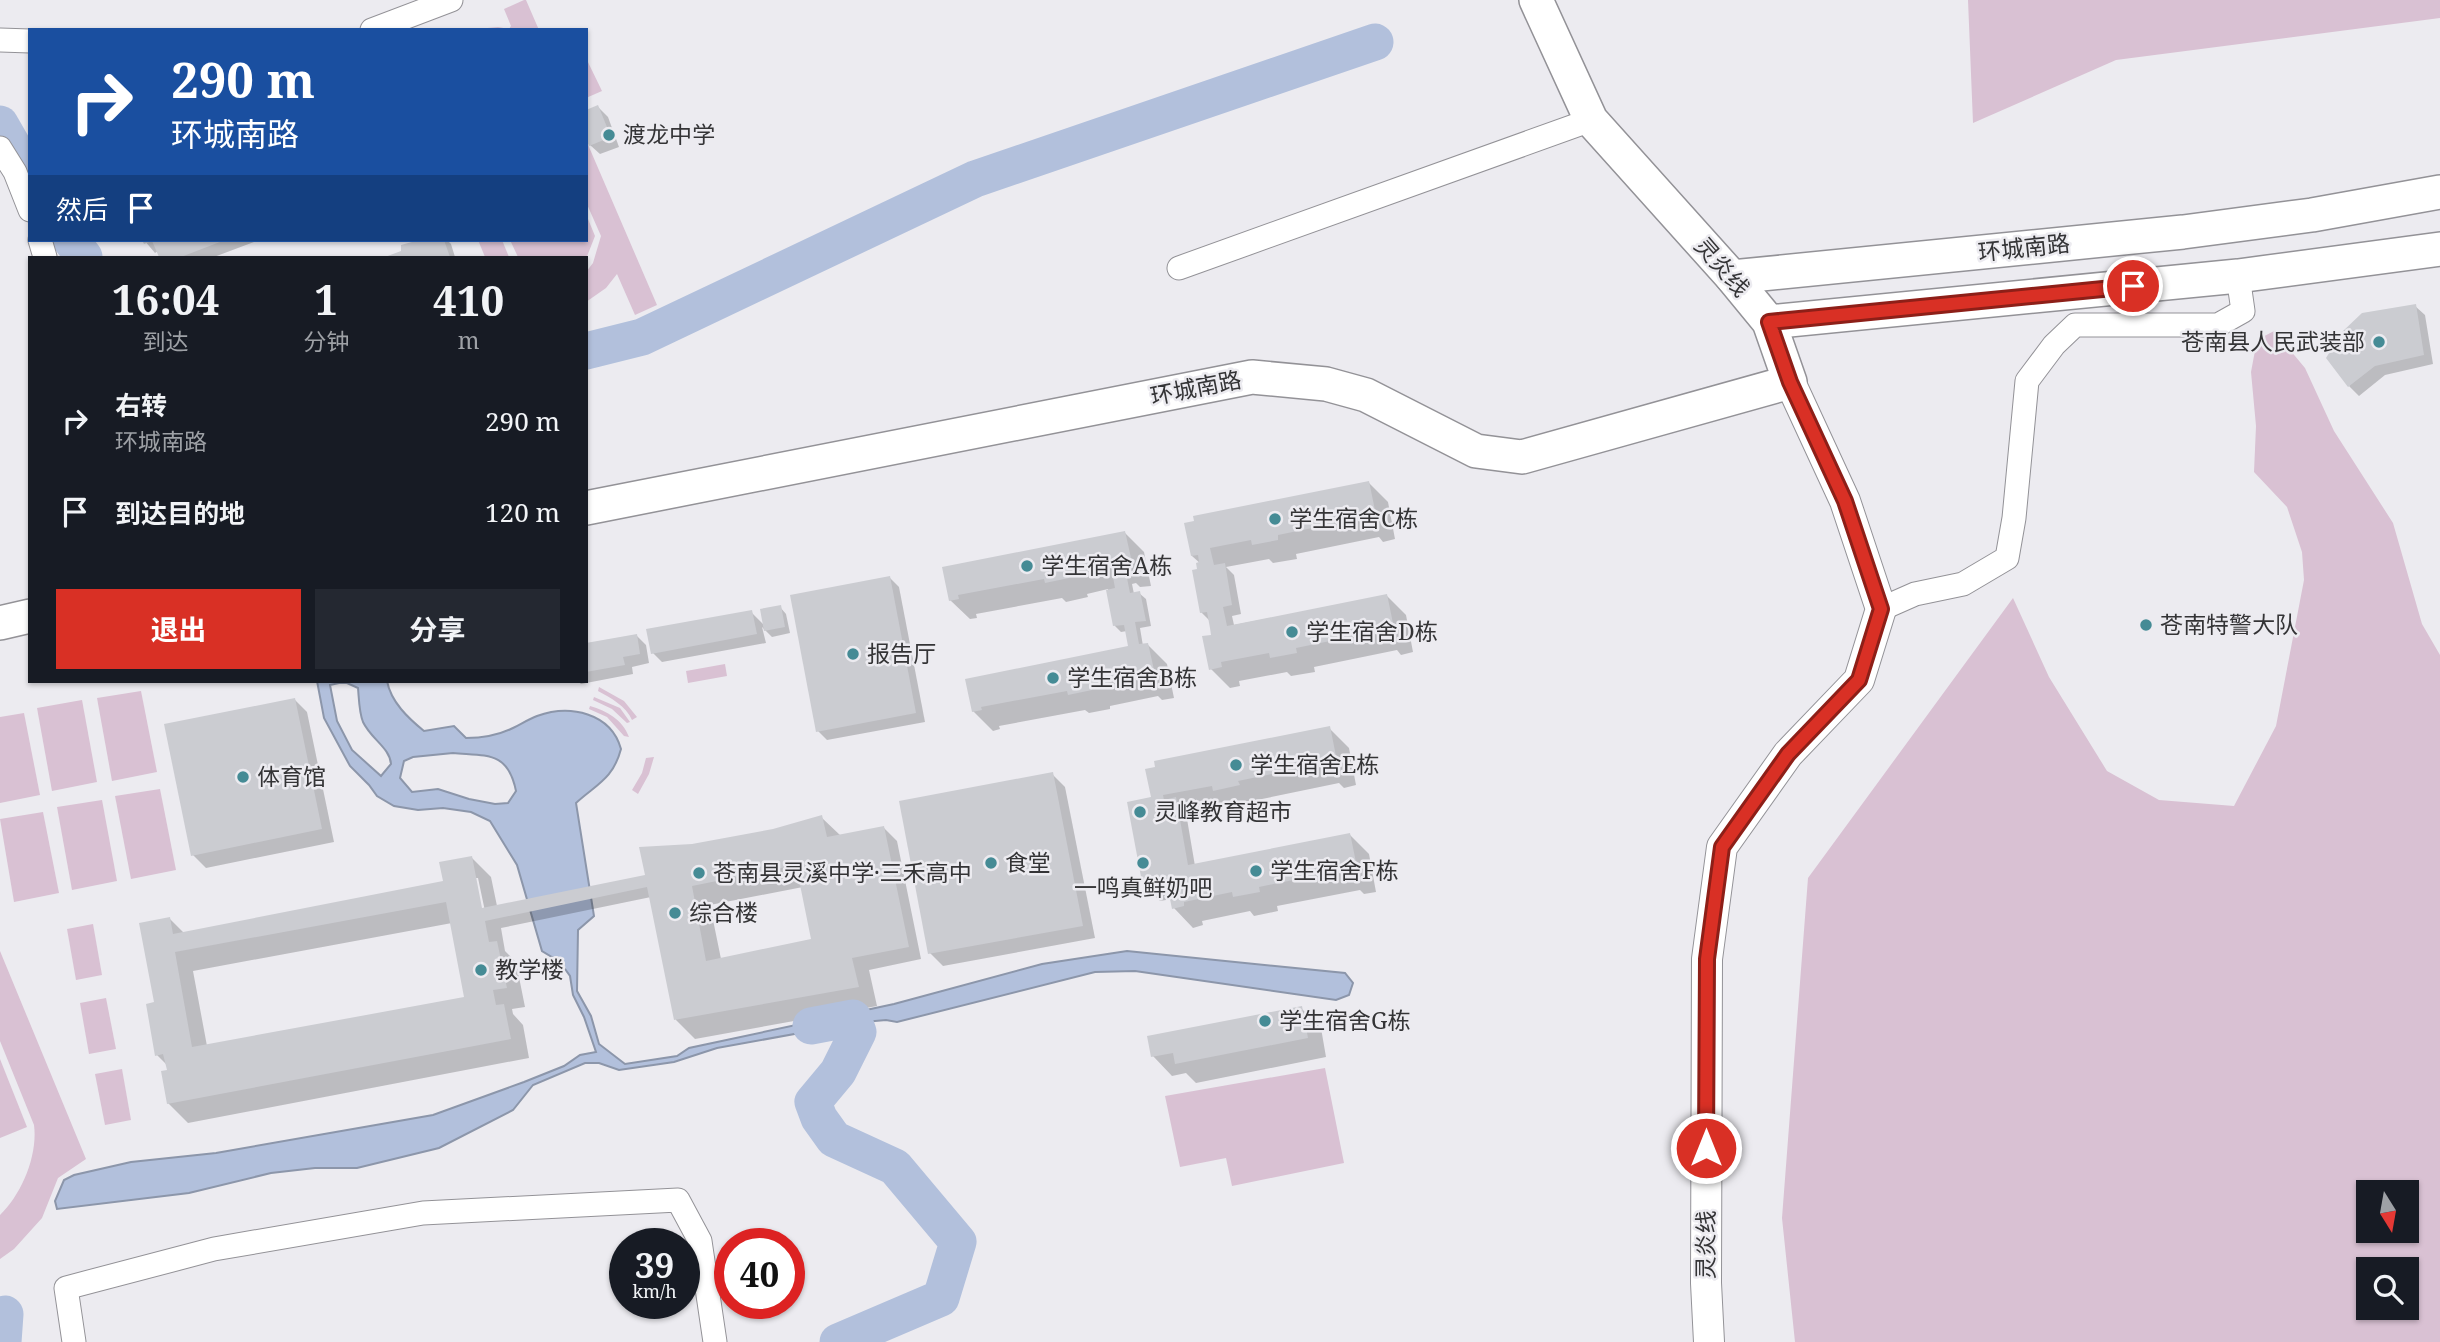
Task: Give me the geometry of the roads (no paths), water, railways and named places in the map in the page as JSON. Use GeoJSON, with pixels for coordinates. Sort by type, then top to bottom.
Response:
{"type":"FeatureCollection","features":[{"type":"Feature","properties":{"kind":"main road","name":"灵炎线"},"geometry":{"type":"LineString","coordinates":[[1536,0],[1591,120],[1769,322],[1790,382]]}},
{"type":"Feature","properties":{"kind":"main road","name":"环城南路"},"geometry":{"type":"LineString","coordinates":[[1732,277],[2183,232],[2312,215],[2440,192]]}},
{"type":"Feature","properties":{"kind":"main road"},"geometry":{"type":"LineString","coordinates":[[1769,322],[2238,276],[2440,249]]}},
{"type":"Feature","properties":{"kind":"main road","name":"环城南路"},"geometry":{"type":"LineString","coordinates":[[588,508],[1252,377],[1326,384],[1366,395],[1476,451],[1522,457],[1790,382]]}},
{"type":"Feature","properties":{"kind":"main road"},"geometry":{"type":"LineString","coordinates":[[0,622],[28,617]]}},
{"type":"Feature","properties":{"kind":"street"},"geometry":{"type":"LineString","coordinates":[[375,28],[409,8],[451,0]]}},
{"type":"Feature","properties":{"kind":"street"},"geometry":{"type":"LineString","coordinates":[[0,40],[28,41]]}},
{"type":"Feature","properties":{"kind":"street"},"geometry":{"type":"LineString","coordinates":[[1179,268],[1591,120]]}},
{"type":"Feature","properties":{"kind":"street"},"geometry":{"type":"LineString","coordinates":[[0,148],[15,172],[28,205]]}},
{"type":"Feature","properties":{"kind":"street"},"geometry":{"type":"LineString","coordinates":[[1881,609],[1915,594],[1963,584],[2007,558],[2014,517],[2027,381],[2054,345],[2075,325],[2218,325],[2243,311],[2238,276]]}},
{"type":"Feature","properties":{"kind":"street","name":"灵炎线"},"geometry":{"type":"LineString","coordinates":[[1709,1342],[1706,1283],[1707,959],[1722,847],[1788,754],[1859,680],[1881,609],[1845,501],[1790,382]]}},
{"type":"Feature","properties":{"kind":"street"},"geometry":{"type":"LineString","coordinates":[[74,1342],[66,1288],[214,1249],[423,1213],[678,1200],[701,1241],[715,1342]]}},
{"type":"Feature","properties":{"kind":"water"},"geometry":{"type":"Polygon","coordinates":[[[317,683],[339,683],[330,685],[337,721],[352,750],[381,776],[391,764],[390,758],[363,722],[358,688],[347,683],[388,683],[396,703],[424,731],[454,726],[466,738],[484,737],[508,730],[537,716],[563,711],[588,714],[608,727],[621,749],[618,759],[609,774],[576,803],[594,916],[578,930],[577,991],[591,1016],[599,1044],[625,1064],[677,1056],[689,1048],[894,1004],[1042,964],[1127,951],[1345,973],[1353,983],[1349,995],[1336,1000],[1135,971],[1095,972],[897,1022],[864,1022],[811,1031],[717,1048],[674,1062],[619,1070],[599,1063],[585,1063],[533,1085],[513,1110],[439,1148],[357,1168],[315,1168],[271,1173],[189,1193],[57,1209],[55,1201],[64,1180],[74,1175],[131,1162],[216,1153],[433,1115],[564,1066],[580,1055],[596,1052],[573,995],[570,976],[560,962],[542,951],[517,865],[490,821],[471,812],[443,808],[418,810],[394,806],[377,796],[350,766],[324,718],[317,683]],[[453,753],[413,757],[404,761],[400,778],[412,792],[438,789],[469,799],[495,804],[508,803],[516,791],[508,769],[502,762],[486,756],[453,753]]]}},
{"type":"Feature","properties":{"kind":"waterway"},"geometry":{"type":"LineString","coordinates":[[588,350],[642,337],[975,179],[1375,42]]}},
{"type":"Feature","properties":{"kind":"waterway"},"geometry":{"type":"LineString","coordinates":[[0,124],[28,173]]}},
{"type":"Feature","properties":{"kind":"waterway"},"geometry":{"type":"LineString","coordinates":[[73,242],[83,256]]}},
{"type":"Feature","properties":{"kind":"waterway"},"geometry":{"type":"LineString","coordinates":[[811,1026],[853,1018],[858,1032],[838,1072],[813,1102],[819,1118],[834,1139],[895,1167],[958,1242],[941,1298],[838,1342]]}},
{"type":"Feature","properties":{"kind":"waterway"},"geometry":{"type":"LineString","coordinates":[[3,1342],[5,1314]]}},
{"type":"Feature","properties":{"kind":"place","name":"渡龙中学"},"geometry":{"type":"Point","coordinates":[609,135]}},
{"type":"Feature","properties":{"kind":"place","name":"苍南县人民武装部"},"geometry":{"type":"Point","coordinates":[2379,342]}},
{"type":"Feature","properties":{"kind":"place","name":"学生宿舍C栋"},"geometry":{"type":"Point","coordinates":[1275,519]}},
{"type":"Feature","properties":{"kind":"place","name":"学生宿舍A栋"},"geometry":{"type":"Point","coordinates":[1027,566]}},
{"type":"Feature","properties":{"kind":"place","name":"苍南特警大队"},"geometry":{"type":"Point","coordinates":[2146,625]}},
{"type":"Feature","properties":{"kind":"place","name":"学生宿舍D栋"},"geometry":{"type":"Point","coordinates":[1292,632]}},
{"type":"Feature","properties":{"kind":"place","name":"报告厅"},"geometry":{"type":"Point","coordinates":[853,654]}},
{"type":"Feature","properties":{"kind":"place","name":"学生宿舍B栋"},"geometry":{"type":"Point","coordinates":[1053,678]}},
{"type":"Feature","properties":{"kind":"place","name":"学生宿舍E栋"},"geometry":{"type":"Point","coordinates":[1236,765]}},
{"type":"Feature","properties":{"kind":"place","name":"体育馆"},"geometry":{"type":"Point","coordinates":[243,777]}},
{"type":"Feature","properties":{"kind":"place","name":"灵峰教育超市"},"geometry":{"type":"Point","coordinates":[1140,812]}},
{"type":"Feature","properties":{"kind":"place","name":"食堂"},"geometry":{"type":"Point","coordinates":[991,863]}},
{"type":"Feature","properties":{"kind":"place","name":"一鸣真鲜奶吧"},"geometry":{"type":"Point","coordinates":[1143,863]}},
{"type":"Feature","properties":{"kind":"place","name":"学生宿舍F栋"},"geometry":{"type":"Point","coordinates":[1256,871]}},
{"type":"Feature","properties":{"kind":"place","name":"苍南县灵溪中学·三禾高中"},"geometry":{"type":"Point","coordinates":[699,873]}},
{"type":"Feature","properties":{"kind":"place","name":"综合楼"},"geometry":{"type":"Point","coordinates":[675,913]}},
{"type":"Feature","properties":{"kind":"place","name":"教学楼"},"geometry":{"type":"Point","coordinates":[481,970]}},
{"type":"Feature","properties":{"kind":"place","name":"学生宿舍G栋"},"geometry":{"type":"Point","coordinates":[1265,1021]}}]}
